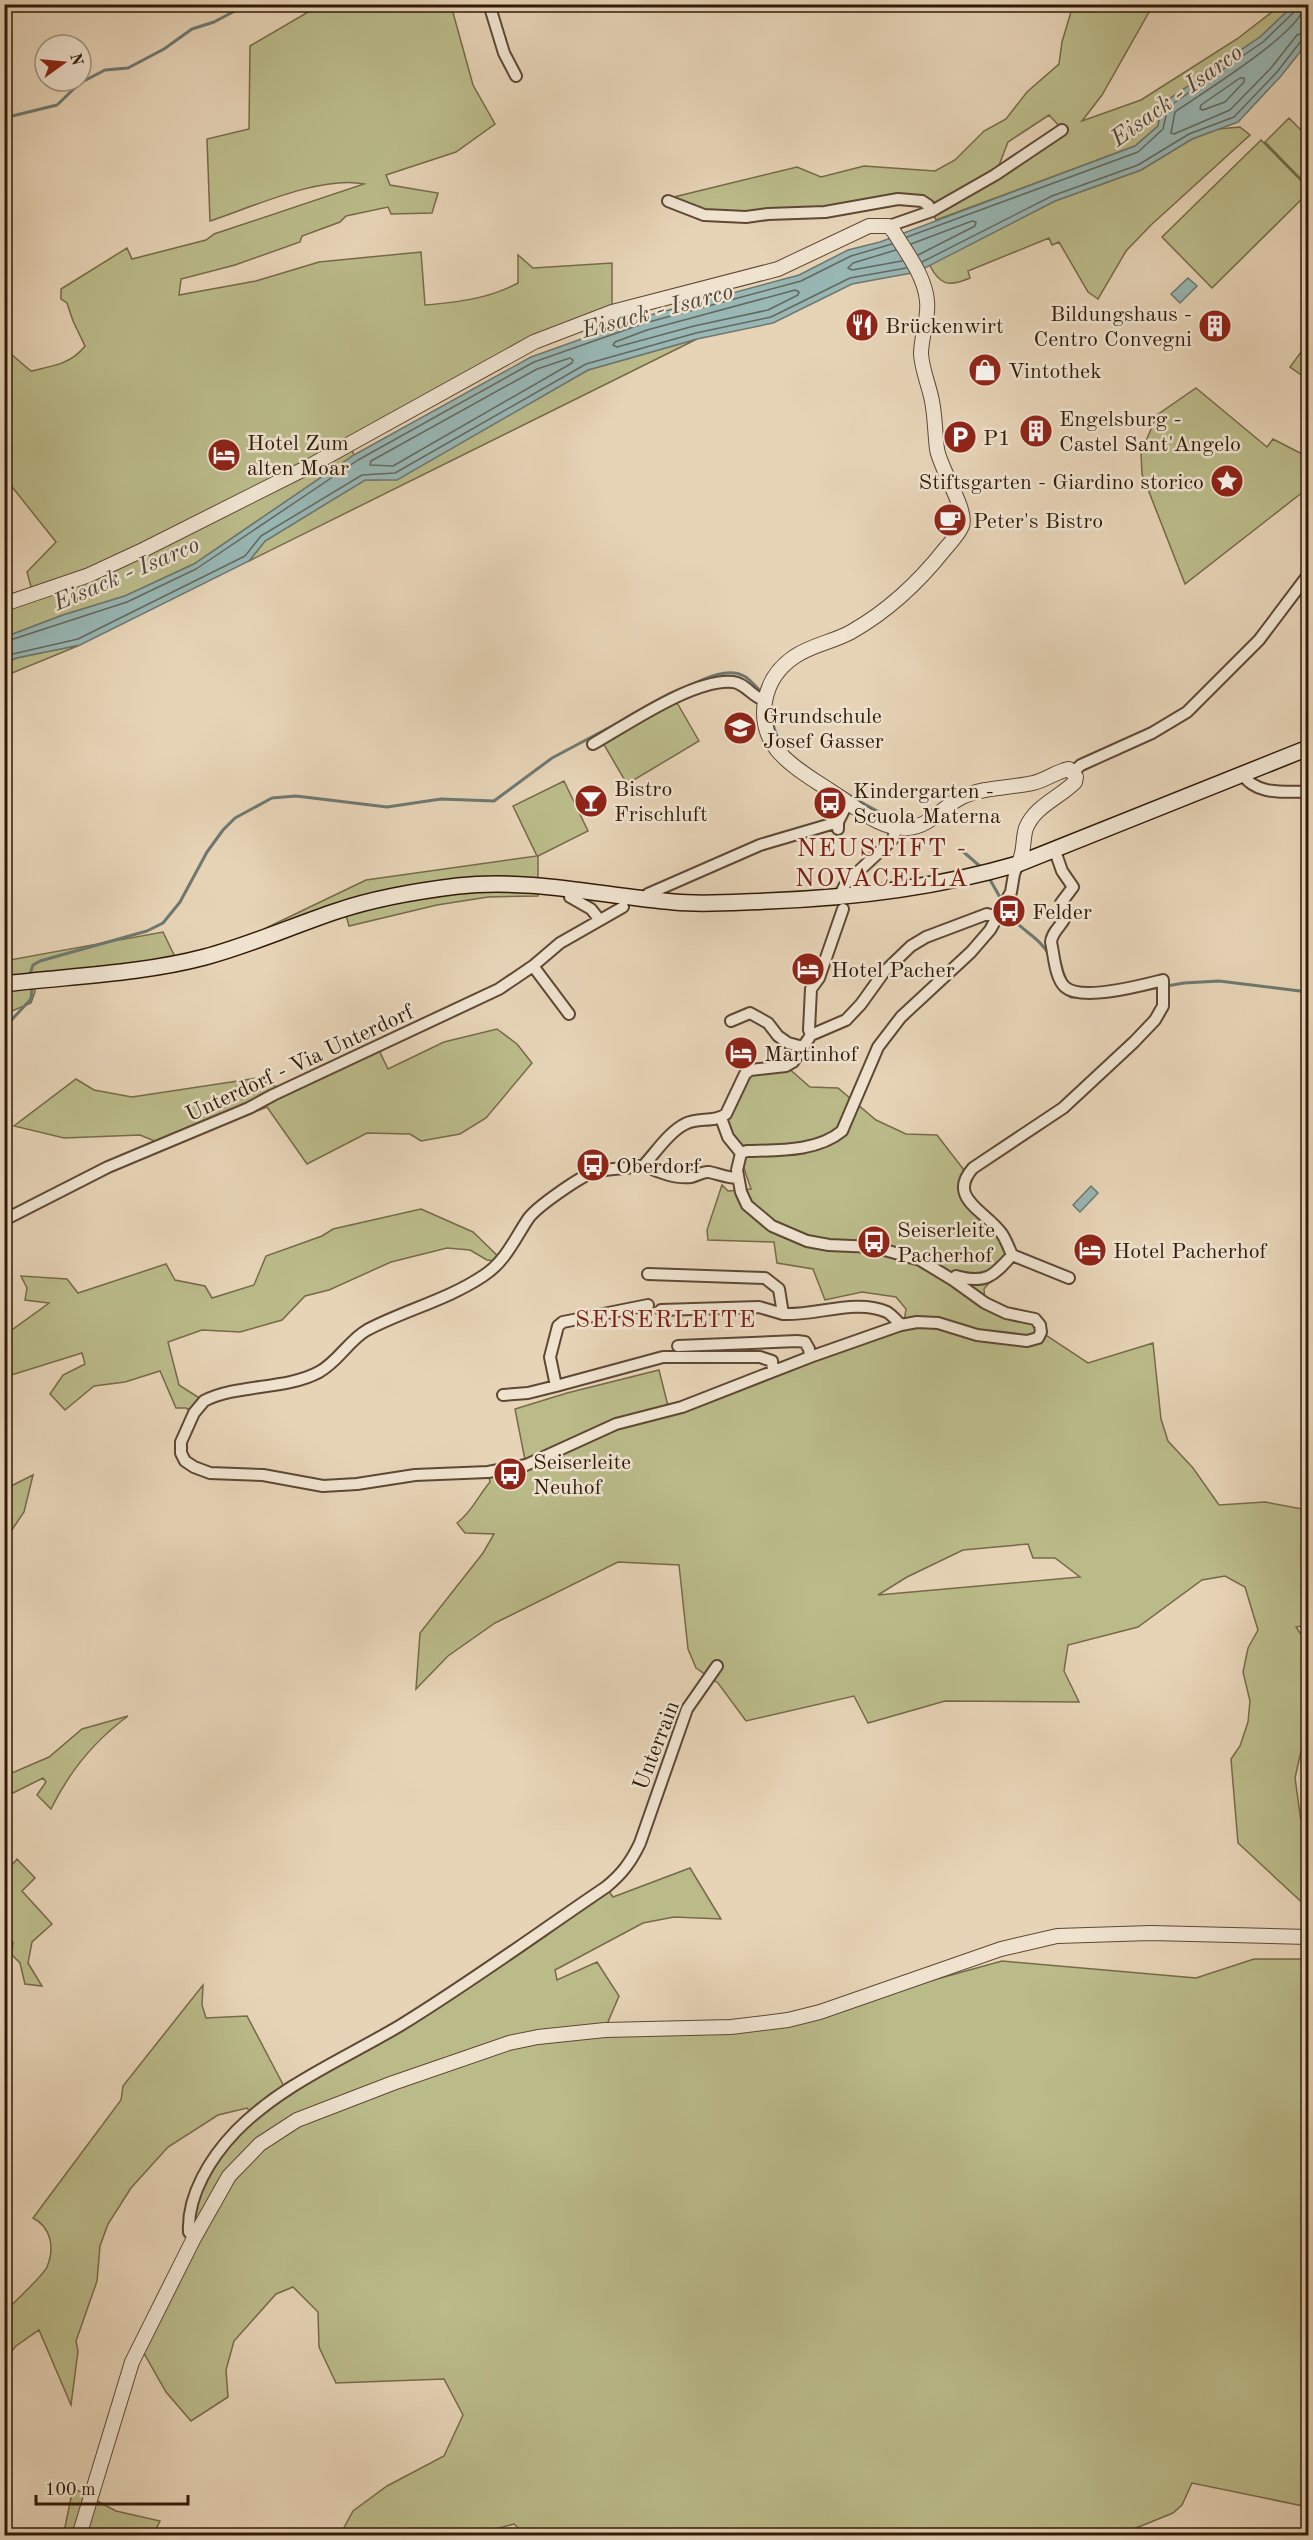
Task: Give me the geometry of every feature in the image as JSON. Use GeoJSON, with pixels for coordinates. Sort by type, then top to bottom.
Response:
{"type":"FeatureCollection","features":[{"type":"Feature","properties":{"kind":"main road"},"geometry":{"type":"LineString","coordinates":[[4,984],[141,968],[201,958],[236,948],[339,910],[429,890],[480,884],[570,889],[677,902],[743,902],[856,896],[911,889],[986,874],[1055,851],[1308,748]]}},
{"type":"Feature","properties":{"kind":"street"},"geometry":{"type":"LineString","coordinates":[[489,4],[504,53],[516,76]]}},
{"type":"Feature","properties":{"kind":"street"},"geometry":{"type":"LineString","coordinates":[[4,604],[88,575],[146,549],[308,467],[544,338],[612,312],[778,269],[869,226],[891,229],[932,211],[995,175],[1062,130]]}},
{"type":"Feature","properties":{"kind":"street"},"geometry":{"type":"LineString","coordinates":[[668,201],[687,210],[714,216],[746,217],[825,212],[898,199],[922,201],[928,204],[932,211]]}},
{"type":"Feature","properties":{"kind":"street"},"geometry":{"type":"LineString","coordinates":[[891,229],[917,272],[927,301],[921,353],[933,401],[937,451],[962,513],[962,525],[934,563],[908,591],[850,633],[791,658],[777,672],[764,700],[766,725],[777,750],[789,762],[864,814],[908,828],[927,822],[961,798],[975,792],[1033,783],[1062,770],[1073,772]]}},
{"type":"Feature","properties":{"kind":"street"},"geometry":{"type":"LineString","coordinates":[[1073,772],[1081,765],[1152,733],[1188,712],[1259,640],[1308,575]]}},
{"type":"Feature","properties":{"kind":"street"},"geometry":{"type":"LineString","coordinates":[[593,744],[679,695],[713,683],[740,684],[757,698],[764,700]]}},
{"type":"Feature","properties":{"kind":"street"},"geometry":{"type":"LineString","coordinates":[[738,1178],[722,1177],[707,1172],[690,1177],[680,1177],[656,1172],[644,1165],[611,1169],[580,1177],[566,1190],[540,1206],[529,1218],[501,1261],[484,1276],[444,1297],[364,1332],[348,1349],[320,1371],[302,1379],[204,1401],[194,1413],[182,1442],[181,1453],[185,1461],[210,1473],[262,1475],[323,1486],[357,1484],[415,1475],[505,1470],[526,1465],[616,1424],[682,1407],[739,1387],[810,1357],[901,1325],[917,1322],[938,1323],[977,1335],[1027,1341],[1034,1341],[1038,1338],[1041,1332],[1040,1325],[1035,1319],[1006,1313],[985,1303],[920,1260],[874,1247],[829,1245],[807,1241],[784,1233],[757,1215],[747,1205],[738,1178],[738,1160],[741,1153],[747,1150],[789,1149],[821,1143],[833,1139],[842,1131],[878,1047],[901,1017],[971,952],[999,917],[1006,905],[1018,864],[1023,856],[1026,829],[1032,818],[1075,782],[1073,772]]}},
{"type":"Feature","properties":{"kind":"street"},"geometry":{"type":"LineString","coordinates":[[1244,775],[1254,787],[1262,790],[1308,792]]}},
{"type":"Feature","properties":{"kind":"street"},"geometry":{"type":"LineString","coordinates":[[648,894],[760,845],[838,825],[848,802]]}},
{"type":"Feature","properties":{"kind":"street"},"geometry":{"type":"LineString","coordinates":[[842,891],[846,884],[892,839],[896,826]]}},
{"type":"Feature","properties":{"kind":"street"},"geometry":{"type":"LineString","coordinates":[[1055,851],[1062,872],[1073,887],[1061,903],[1067,912],[1066,919],[1052,936],[1051,942],[1060,979],[1066,988],[1084,993],[1163,980],[1164,992],[1163,1006],[1155,1020],[1100,1074],[1063,1108],[973,1167],[963,1185],[964,1196],[1002,1234],[1012,1255],[1070,1278]]}},
{"type":"Feature","properties":{"kind":"street"},"geometry":{"type":"LineString","coordinates":[[570,889],[570,897],[591,909],[599,919]]}},
{"type":"Feature","properties":{"kind":"street","name":"Unterdorf - Via Unterdorf"},"geometry":{"type":"LineString","coordinates":[[4,1220],[108,1167],[249,1108],[281,1091],[461,1009],[499,989],[533,966],[560,943],[623,907]]}},
{"type":"Feature","properties":{"kind":"street"},"geometry":{"type":"LineString","coordinates":[[811,1035],[809,1030],[811,989],[819,978],[843,909]]}},
{"type":"Feature","properties":{"kind":"street"},"geometry":{"type":"LineString","coordinates":[[644,1165],[674,1132],[685,1124],[721,1118],[726,1114],[745,1074],[750,1070],[786,1066],[793,1062],[811,1035],[846,1020],[861,1004],[884,972],[911,946],[926,937],[987,914],[999,917]]}},
{"type":"Feature","properties":{"kind":"street"},"geometry":{"type":"LineString","coordinates":[[533,966],[568,1014]]}},
{"type":"Feature","properties":{"kind":"street"},"geometry":{"type":"LineString","coordinates":[[731,1021],[750,1013],[768,1023],[778,1036],[788,1043],[802,1047]]}},
{"type":"Feature","properties":{"kind":"street"},"geometry":{"type":"LineString","coordinates":[[721,1118],[728,1137],[741,1153]]}},
{"type":"Feature","properties":{"kind":"street"},"geometry":{"type":"LineString","coordinates":[[953,1280],[956,1276],[973,1280],[986,1279],[999,1270],[1012,1255]]}},
{"type":"Feature","properties":{"kind":"street"},"geometry":{"type":"LineString","coordinates":[[648,1274],[765,1278],[779,1289],[783,1314]]}},
{"type":"Feature","properties":{"kind":"street"},"geometry":{"type":"LineString","coordinates":[[556,1386],[550,1357],[558,1326],[563,1322],[648,1305]]}},
{"type":"Feature","properties":{"kind":"street"},"geometry":{"type":"LineString","coordinates":[[661,1310],[759,1307],[783,1314],[798,1315],[859,1307],[889,1313],[901,1325]]}},
{"type":"Feature","properties":{"kind":"street"},"geometry":{"type":"LineString","coordinates":[[678,1346],[797,1341],[805,1342],[809,1348],[810,1357]]}},
{"type":"Feature","properties":{"kind":"street"},"geometry":{"type":"LineString","coordinates":[[503,1395],[528,1393],[663,1357],[760,1357],[772,1361],[773,1371]]}},
{"type":"Feature","properties":{"kind":"street","name":"Unterrain"},"geometry":{"type":"LineString","coordinates":[[194,2238],[189,2232],[189,2225],[194,2198],[207,2170],[237,2130],[293,2087],[401,2025],[606,1887],[631,1862],[687,1709],[717,1666]]}},
{"type":"Feature","properties":{"kind":"street"},"geometry":{"type":"LineString","coordinates":[[79,2535],[132,2362],[194,2238],[229,2176],[260,2144],[297,2120],[393,2083],[509,2043],[538,2037],[605,2030],[731,2026],[788,2020],[820,2012],[1001,1950],[1057,1936],[1151,1933],[1308,1937]]}},
{"type":"Feature","properties":{"kind":"green space"},"geometry":{"type":"Polygon","coordinates":[[[315,5],[465,5],[452,9],[473,85],[495,124],[456,152],[386,175],[390,185],[438,193],[432,213],[391,214],[388,207],[346,216],[340,222],[302,236],[300,242],[235,265],[181,279],[179,295],[256,281],[319,262],[421,252],[425,305],[449,303],[484,296],[518,283],[518,255],[533,268],[612,263],[612,312],[575,325],[350,446],[354,455],[194,564],[125,596],[63,615],[5,637],[5,605],[33,594],[27,572],[56,542],[5,478],[5,349],[31,371],[47,368],[74,357],[85,346],[67,303],[61,299],[61,289],[127,248],[132,259],[206,240],[214,234],[364,184],[347,182],[308,188],[210,221],[207,139],[249,129],[250,46],[315,8],[315,5]]]}},
{"type":"Feature","properties":{"kind":"green space"},"geometry":{"type":"Polygon","coordinates":[[[1073,5],[1153,5],[1102,95],[1082,121],[1141,100],[1237,39],[1281,5],[1294,5],[1260,37],[1162,104],[1158,126],[1135,146],[936,220],[932,211],[922,201],[768,214],[687,210],[674,197],[797,167],[821,177],[864,166],[935,171],[955,160],[984,131],[1006,119],[1027,92],[1059,64],[1062,42],[1073,5]],[[1049,115],[1008,142],[996,173],[1062,129],[1049,115]]]}},
{"type":"Feature","properties":{"kind":"green space"},"geometry":{"type":"Polygon","coordinates":[[[1289,118],[1308,137],[1308,186],[1265,142],[1289,118]]]}},
{"type":"Feature","properties":{"kind":"green space"},"geometry":{"type":"Polygon","coordinates":[[[1240,127],[1250,135],[1151,225],[1126,251],[1098,299],[1088,292],[1059,242],[1052,245],[1049,238],[968,271],[970,278],[956,283],[946,283],[941,280],[929,264],[1055,201],[1141,170],[1192,139],[1218,129],[1240,127]]]}},
{"type":"Feature","properties":{"kind":"green space"},"geometry":{"type":"Polygon","coordinates":[[[1261,140],[1308,188],[1308,193],[1212,288],[1162,237],[1261,140]]]}},
{"type":"Feature","properties":{"kind":"green space"},"geometry":{"type":"Polygon","coordinates":[[[697,339],[249,561],[265,541],[365,480],[397,479],[588,370],[697,339]]]}},
{"type":"Feature","properties":{"kind":"green space"},"geometry":{"type":"Polygon","coordinates":[[[1304,348],[1308,351],[1307,379],[1290,367],[1304,348]]]}},
{"type":"Feature","properties":{"kind":"green space","name":"Stiftsgarten - Giardino storico"},"geometry":{"type":"Polygon","coordinates":[[[1196,388],[1267,447],[1273,439],[1308,457],[1308,488],[1185,584],[1142,474],[1141,453],[1157,415],[1196,388]]]}},
{"type":"Feature","properties":{"kind":"green space"},"geometry":{"type":"Polygon","coordinates":[[[80,645],[5,676],[5,663],[16,658],[80,645]]]}},
{"type":"Feature","properties":{"kind":"green space"},"geometry":{"type":"Polygon","coordinates":[[[676,701],[699,741],[627,784],[603,743],[676,701]]]}},
{"type":"Feature","properties":{"kind":"green space"},"geometry":{"type":"Polygon","coordinates":[[[564,781],[588,831],[538,856],[538,896],[488,897],[437,905],[349,926],[343,904],[265,933],[264,929],[366,880],[537,856],[513,806],[564,781]]]}},
{"type":"Feature","properties":{"kind":"green space"},"geometry":{"type":"Polygon","coordinates":[[[163,932],[175,957],[33,981],[35,992],[31,1003],[5,1014],[4,961],[163,932]]]}},
{"type":"Feature","properties":{"kind":"green space"},"geometry":{"type":"Polygon","coordinates":[[[497,1029],[517,1044],[532,1063],[486,1118],[460,1134],[421,1141],[410,1134],[367,1133],[307,1164],[267,1107],[169,1147],[140,1135],[64,1138],[14,1126],[76,1079],[94,1090],[132,1097],[257,1078],[279,1088],[376,1044],[388,1069],[444,1042],[497,1029]]]}},
{"type":"Feature","properties":{"kind":"green space"},"geometry":{"type":"Polygon","coordinates":[[[786,1066],[810,1087],[838,1088],[876,1120],[906,1134],[937,1135],[967,1174],[963,1185],[1012,1255],[984,1289],[985,1303],[1029,1317],[1041,1332],[1088,1363],[1153,1343],[1161,1419],[1168,1441],[1193,1468],[1219,1505],[1265,1502],[1308,1510],[1308,1625],[1296,1627],[1308,1645],[1308,1720],[1295,1778],[1301,1821],[1308,1835],[1308,1908],[1238,1843],[1231,1759],[1240,1746],[1248,1722],[1250,1701],[1243,1672],[1248,1648],[1258,1630],[1245,1587],[1225,1576],[1202,1580],[1138,1627],[1068,1645],[1064,1671],[1079,1702],[945,1701],[868,1723],[854,1696],[746,1721],[718,1683],[696,1668],[688,1649],[679,1565],[618,1562],[495,1623],[448,1656],[416,1689],[420,1633],[483,1553],[494,1534],[465,1533],[457,1523],[471,1509],[490,1482],[488,1472],[526,1465],[515,1409],[567,1393],[659,1370],[669,1410],[903,1329],[906,1309],[896,1297],[862,1292],[825,1300],[813,1269],[777,1263],[774,1242],[708,1240],[707,1230],[722,1185],[728,1191],[751,1189],[726,1114],[745,1074],[786,1066]],[[1028,1544],[963,1550],[907,1577],[878,1595],[1080,1577],[1055,1558],[1033,1558],[1028,1544]]]}},
{"type":"Feature","properties":{"kind":"green space"},"geometry":{"type":"Polygon","coordinates":[[[421,1209],[473,1232],[504,1262],[487,1260],[470,1250],[447,1248],[391,1262],[329,1290],[305,1296],[282,1320],[240,1332],[202,1330],[168,1342],[179,1385],[204,1401],[194,1413],[186,1408],[176,1408],[160,1371],[125,1382],[94,1386],[65,1410],[50,1394],[63,1375],[85,1364],[82,1353],[5,1377],[5,1335],[49,1303],[25,1300],[27,1288],[21,1276],[67,1279],[78,1293],[166,1264],[175,1280],[205,1286],[212,1298],[254,1285],[266,1256],[322,1236],[333,1229],[421,1209]]]}},
{"type":"Feature","properties":{"kind":"green space"},"geometry":{"type":"Polygon","coordinates":[[[33,1475],[24,1512],[5,1540],[5,1489],[33,1475]]]}},
{"type":"Feature","properties":{"kind":"green space"},"geometry":{"type":"Polygon","coordinates":[[[128,1716],[84,1757],[66,1782],[51,1809],[37,1795],[46,1782],[43,1778],[5,1797],[5,1770],[12,1773],[49,1757],[82,1729],[128,1716]]]}},
{"type":"Feature","properties":{"kind":"green space"},"geometry":{"type":"Polygon","coordinates":[[[17,1859],[35,1878],[22,1891],[52,1924],[32,1942],[28,1963],[42,1986],[25,1984],[20,1963],[12,1955],[13,1942],[5,1936],[5,1873],[17,1859]]]}},
{"type":"Feature","properties":{"kind":"green space"},"geometry":{"type":"Polygon","coordinates":[[[690,1868],[721,1919],[674,1917],[643,1923],[555,1970],[557,1980],[597,1962],[619,1996],[605,2029],[788,2020],[1002,1961],[1196,1978],[1254,1959],[1308,1959],[1308,2507],[1192,2483],[1182,2505],[1173,2513],[1119,2535],[527,2536],[514,2524],[473,2535],[340,2535],[353,2511],[387,2486],[444,2456],[463,2415],[444,2379],[336,2383],[319,2347],[318,2312],[293,2287],[276,2294],[234,2341],[226,2370],[228,2397],[191,2421],[166,2392],[137,2341],[186,2243],[186,2219],[191,2195],[217,2144],[251,2113],[247,2108],[218,2115],[168,2147],[131,2188],[108,2224],[100,2246],[97,2281],[76,2341],[78,2351],[71,2405],[39,2330],[16,2346],[5,2359],[5,2312],[40,2277],[47,2267],[51,2253],[47,2232],[33,2218],[121,2100],[123,2086],[203,1985],[202,2005],[206,2018],[247,2016],[287,2092],[606,1887],[613,1897],[690,1868]]]}},
{"type":"Feature","properties":{"kind":"green space"},"geometry":{"type":"Polygon","coordinates":[[[73,2488],[116,2511],[160,2521],[153,2535],[68,2536],[64,2532],[73,2488]]]}},
{"type":"Feature","properties":{"kind":"water","name":"Eisack - Isarco"},"geometry":{"type":"Polygon","coordinates":[[[1294,5],[1308,5],[1308,42],[1281,76],[1238,122],[1192,139],[1141,170],[1055,201],[917,272],[852,284],[773,323],[697,339],[588,370],[397,480],[365,480],[265,541],[249,561],[80,645],[16,658],[5,663],[5,637],[63,615],[125,596],[194,564],[354,455],[531,357],[643,317],[799,275],[848,250],[880,242],[1135,146],[1158,126],[1162,104],[1260,37],[1294,5]]]}},
{"type":"Feature","properties":{"kind":"water"},"geometry":{"type":"Polygon","coordinates":[[[1188,278],[1197,286],[1180,303],[1171,294],[1188,278]]]}},
{"type":"Feature","properties":{"kind":"water"},"geometry":{"type":"Polygon","coordinates":[[[1091,1186],[1098,1193],[1080,1212],[1073,1205],[1091,1186]]]}},
{"type":"Feature","properties":{"kind":"waterway"},"geometry":{"type":"LineString","coordinates":[[4,118],[57,105],[80,83],[105,70],[128,68],[164,49],[192,29],[214,22],[248,4]]}},
{"type":"Feature","properties":{"kind":"waterway"},"geometry":{"type":"LineString","coordinates":[[689,686],[716,675],[730,673],[746,677],[761,692]]}},
{"type":"Feature","properties":{"kind":"waterway"},"geometry":{"type":"LineString","coordinates":[[772,719],[780,742],[794,758],[858,800],[901,821]]}},
{"type":"Feature","properties":{"kind":"waterway"},"geometry":{"type":"LineString","coordinates":[[30,974],[33,965],[40,961],[147,931],[163,923],[180,902],[207,852],[223,830],[235,818],[272,798],[296,796],[387,807],[441,799],[494,801],[552,758],[616,724]]}},
{"type":"Feature","properties":{"kind":"waterway"},"geometry":{"type":"LineString","coordinates":[[959,848],[982,868]]}},
{"type":"Feature","properties":{"kind":"waterway"},"geometry":{"type":"LineString","coordinates":[[988,876],[1002,901]]}},
{"type":"Feature","properties":{"kind":"waterway"},"geometry":{"type":"LineString","coordinates":[[1005,907],[1009,915],[1039,942],[1049,955]]}},
{"type":"Feature","properties":{"kind":"waterway"},"geometry":{"type":"LineString","coordinates":[[1138,991],[1184,983],[1219,981],[1308,992]]}},
{"type":"Feature","properties":{"kind":"waterway"},"geometry":{"type":"LineString","coordinates":[[4,1028],[31,999],[32,988]]}},
{"type":"Feature","properties":{"kind":"waterway"},"geometry":{"type":"LineString","coordinates":[[1062,991],[1071,997],[1081,997]]}},
{"type":"Feature","properties":{"kind":"place","name":"Brückenwirt"},"geometry":{"type":"Point","coordinates":[862,325]}},
{"type":"Feature","properties":{"kind":"place","name":"Bildungshaus - Centro Convegni"},"geometry":{"type":"Point","coordinates":[1215,326]}},
{"type":"Feature","properties":{"kind":"place","name":"Vintothek"},"geometry":{"type":"Point","coordinates":[985,370]}},
{"type":"Feature","properties":{"kind":"place","name":"Engelsburg - Castel Sant'Angelo"},"geometry":{"type":"Point","coordinates":[1036,431]}},
{"type":"Feature","properties":{"kind":"place","name":"P1"},"geometry":{"type":"Point","coordinates":[960,437]}},
{"type":"Feature","properties":{"kind":"place","name":"Hotel Zum alten Moar"},"geometry":{"type":"Point","coordinates":[224,455]}},
{"type":"Feature","properties":{"kind":"place","name":"Stiftsgarten - Giardino storico"},"geometry":{"type":"Point","coordinates":[1227,481]}},
{"type":"Feature","properties":{"kind":"place","name":"Peter's Bistro"},"geometry":{"type":"Point","coordinates":[950,520]}},
{"type":"Feature","properties":{"kind":"place","name":"Grundschule Josef Gasser"},"geometry":{"type":"Point","coordinates":[740,728]}},
{"type":"Feature","properties":{"kind":"place","name":"Bistro Frischluft"},"geometry":{"type":"Point","coordinates":[591,801]}},
{"type":"Feature","properties":{"kind":"place","name":"Kindergarten - Scuola Materna"},"geometry":{"type":"Point","coordinates":[830,803]}},
{"type":"Feature","properties":{"kind":"place","name":"Felder"},"geometry":{"type":"Point","coordinates":[1009,911]}},
{"type":"Feature","properties":{"kind":"place","name":"Hotel Pacher"},"geometry":{"type":"Point","coordinates":[808,969]}},
{"type":"Feature","properties":{"kind":"place","name":"Martinhof"},"geometry":{"type":"Point","coordinates":[741,1053]}},
{"type":"Feature","properties":{"kind":"place","name":"Oberdorf"},"geometry":{"type":"Point","coordinates":[593,1165]}},
{"type":"Feature","properties":{"kind":"place","name":"Seiserleite Pacherhof"},"geometry":{"type":"Point","coordinates":[874,1242]}},
{"type":"Feature","properties":{"kind":"place","name":"Hotel Pacherhof"},"geometry":{"type":"Point","coordinates":[1090,1250]}},
{"type":"Feature","properties":{"kind":"place","name":"Seiserleite Neuhof"},"geometry":{"type":"Point","coordinates":[510,1474]}},
{"type":"Feature","properties":{"kind":"district","name":"NEUSTIFT - NOVACELLA"},"geometry":{"type":"Point","coordinates":[882,862]}},
{"type":"Feature","properties":{"kind":"district","name":"SEISERLEITE"},"geometry":{"type":"Point","coordinates":[666,1319]}}]}
